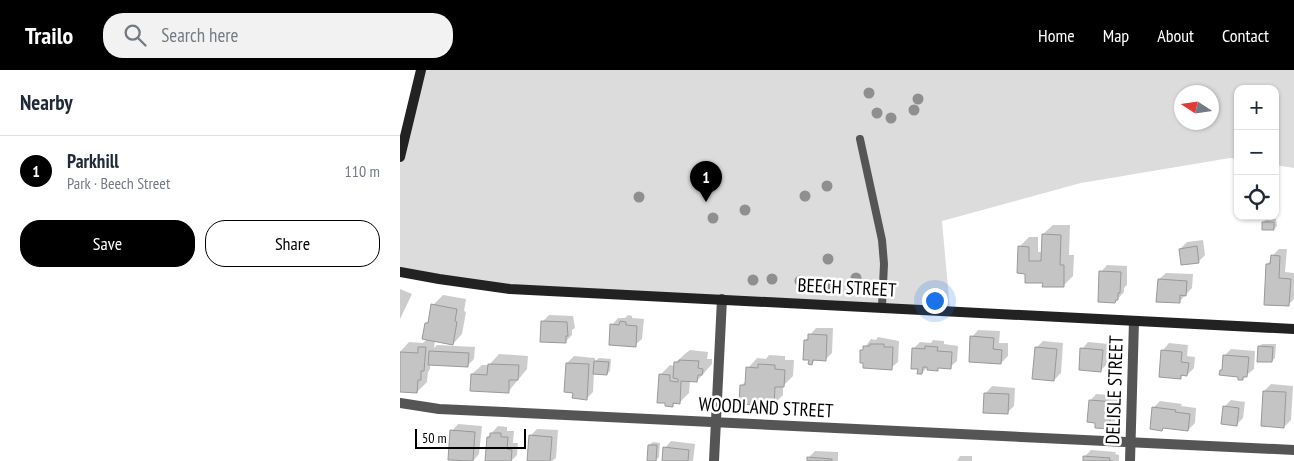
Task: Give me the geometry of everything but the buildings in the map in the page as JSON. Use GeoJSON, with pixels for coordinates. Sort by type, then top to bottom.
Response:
{"type":"FeatureCollection","features":[{"type":"Feature","properties":{"kind":"street"},"geometry":{"type":"LineString","coordinates":[[400,158],[422,70]]}},
{"type":"Feature","properties":{"kind":"street","name":"BEECH STREET"},"geometry":{"type":"LineString","coordinates":[[400,272],[510,289],[882,306],[1294,329]]}},
{"type":"Feature","properties":{"kind":"street"},"geometry":{"type":"LineString","coordinates":[[714,461],[722,299]]}},
{"type":"Feature","properties":{"kind":"street","name":"DELISLE STREET"},"geometry":{"type":"LineString","coordinates":[[1130,461],[1134,321]]}},
{"type":"Feature","properties":{"kind":"street","name":"WOODLAND STREET"},"geometry":{"type":"LineString","coordinates":[[400,403],[453,410],[1294,450]]}},
{"type":"Feature","properties":{"kind":"lane"},"geometry":{"type":"LineString","coordinates":[[860,139],[882,240],[884,264],[882,306]]}},
{"type":"Feature","properties":{"kind":"shaded area"},"geometry":{"type":"Polygon","coordinates":[[[421,70],[1294,70],[1294,168],[1279,166],[1279,85],[1234,85],[1234,158],[1081,183],[942,221],[950,310],[575,292],[400,272],[400,157],[421,70]]]}},
{"type":"Feature","properties":{"kind":"place","name":"Parkhill"},"geometry":{"type":"Point","coordinates":[706,202]}}]}
